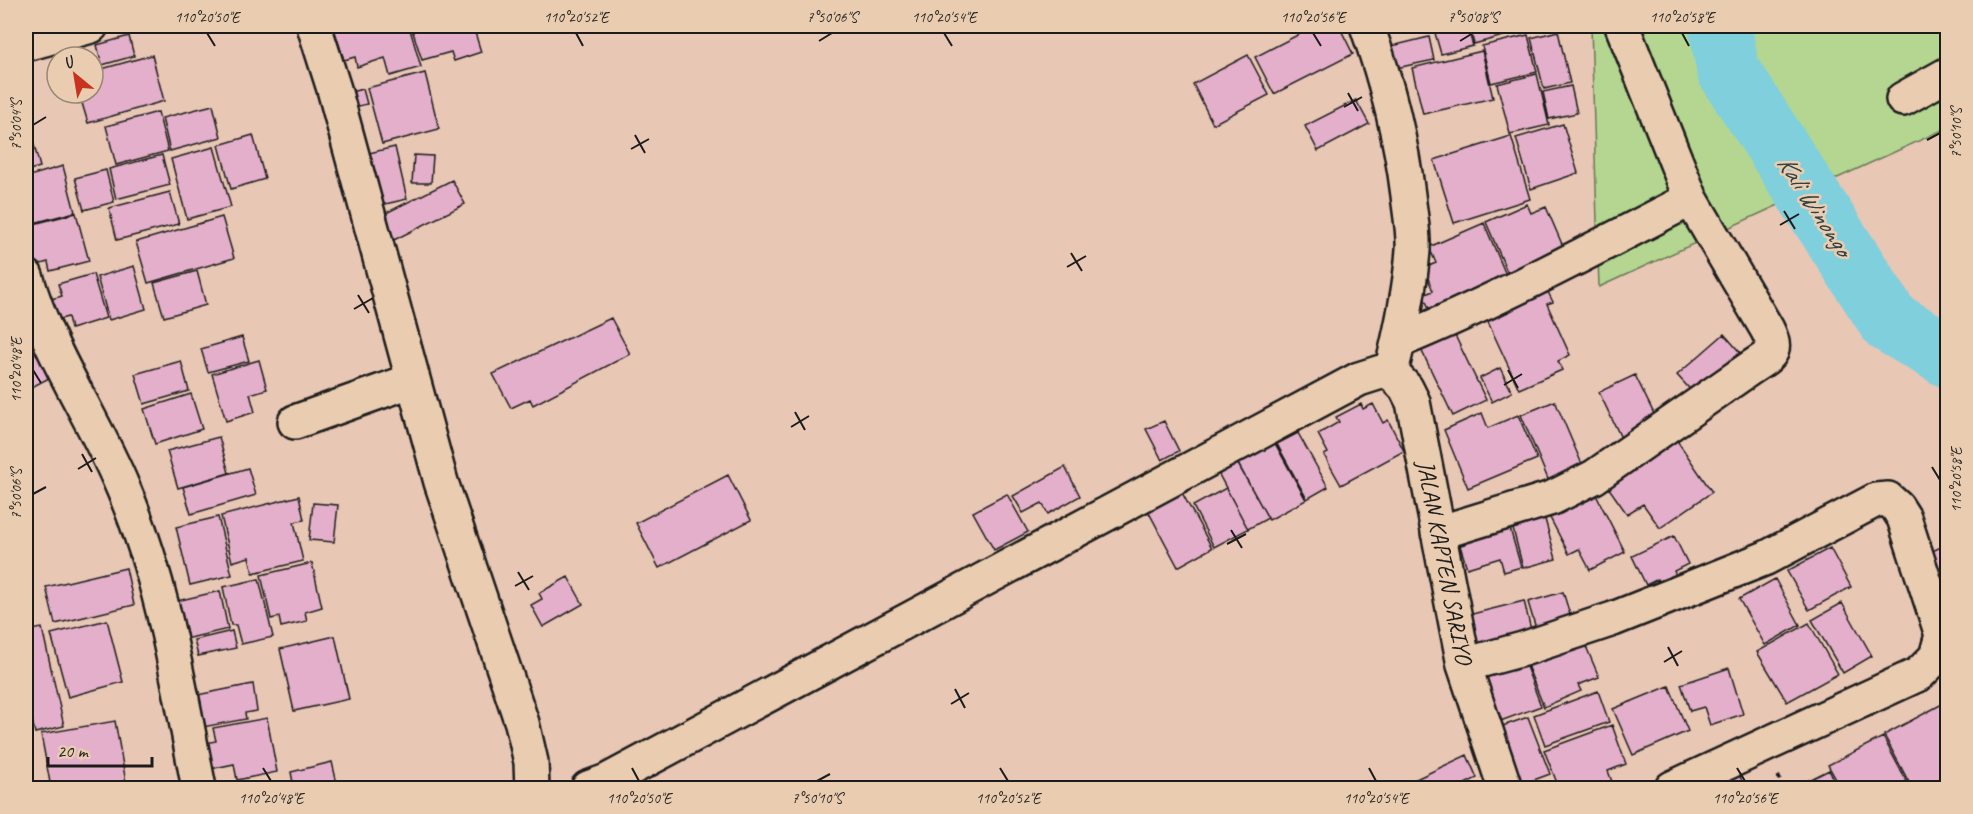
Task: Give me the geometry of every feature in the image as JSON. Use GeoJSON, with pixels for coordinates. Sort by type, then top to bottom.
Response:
{"type":"FeatureCollection","features":[{"type":"Feature","properties":{"kind":"street"},"geometry":{"type":"LineString","coordinates":[[26,44],[91,26]]}},
{"type":"Feature","properties":{"kind":"street"},"geometry":{"type":"LineString","coordinates":[[314,26],[334,89],[441,482],[522,723],[531,762],[532,789]]}},
{"type":"Feature","properties":{"kind":"street"},"geometry":{"type":"LineString","coordinates":[[1367,26],[1394,119],[1411,215],[1413,248],[1395,356]]}},
{"type":"Feature","properties":{"kind":"street"},"geometry":{"type":"LineString","coordinates":[[1438,533],[1552,498],[1594,477],[1773,351],[1774,343],[1767,329],[1691,199],[1622,26]]}},
{"type":"Feature","properties":{"kind":"street"},"geometry":{"type":"LineString","coordinates":[[1903,99],[1947,74]]}},
{"type":"Feature","properties":{"kind":"street"},"geometry":{"type":"LineString","coordinates":[[588,789],[607,781],[1359,379],[1381,372],[1395,356],[1440,324],[1543,275],[1691,199]]}},
{"type":"Feature","properties":{"kind":"street"},"geometry":{"type":"LineString","coordinates":[[26,276],[53,347],[123,487],[143,539],[164,612],[199,789]]}},
{"type":"Feature","properties":{"kind":"street","name":"JALAN KAPTEN SARIYO"},"geometry":{"type":"LineString","coordinates":[[1395,356],[1413,402],[1464,665],[1504,789]]}},
{"type":"Feature","properties":{"kind":"street"},"geometry":{"type":"LineString","coordinates":[[295,422],[413,380]]}},
{"type":"Feature","properties":{"kind":"street"},"geometry":{"type":"LineString","coordinates":[[1464,665],[1523,650],[1613,619],[1766,558],[1876,500],[1888,499],[1904,518],[1942,635],[1936,657],[1919,674],[1672,789]]}},
{"type":"Feature","properties":{"kind":"green space"},"geometry":{"type":"Polygon","coordinates":[[[1591,26],[1947,26],[1947,128],[1599,287],[1591,26]]]}},
{"type":"Feature","properties":{"kind":"building"},"geometry":{"type":"Polygon","coordinates":[[[333,26],[409,26],[421,67],[390,76],[385,58],[357,67],[355,57],[344,60],[333,26]]]}},
{"type":"Feature","properties":{"kind":"building"},"geometry":{"type":"Polygon","coordinates":[[[411,26],[473,26],[481,52],[454,61],[451,52],[422,60],[411,26]]]}},
{"type":"Feature","properties":{"kind":"building"},"geometry":{"type":"Polygon","coordinates":[[[1315,26],[1339,26],[1353,54],[1274,94],[1255,57],[1315,26]]]}},
{"type":"Feature","properties":{"kind":"building"},"geometry":{"type":"Polygon","coordinates":[[[1433,26],[1467,26],[1473,46],[1441,54],[1433,26]]]}},
{"type":"Feature","properties":{"kind":"building"},"geometry":{"type":"Polygon","coordinates":[[[1469,26],[1517,26],[1518,32],[1474,44],[1469,26]]]}},
{"type":"Feature","properties":{"kind":"building"},"geometry":{"type":"Polygon","coordinates":[[[1558,31],[1570,83],[1544,89],[1531,38],[1558,31]]]}},
{"type":"Feature","properties":{"kind":"building"},"geometry":{"type":"Polygon","coordinates":[[[1528,35],[1537,72],[1491,83],[1482,46],[1528,35]]]}},
{"type":"Feature","properties":{"kind":"building"},"geometry":{"type":"Polygon","coordinates":[[[129,36],[134,56],[105,64],[105,45],[97,45],[129,36]]]}},
{"type":"Feature","properties":{"kind":"building"},"geometry":{"type":"Polygon","coordinates":[[[1429,37],[1434,60],[1396,68],[1392,46],[1429,37]]]}},
{"type":"Feature","properties":{"kind":"building"},"geometry":{"type":"Polygon","coordinates":[[[1482,51],[1493,98],[1423,114],[1412,68],[1482,51]]]}},
{"type":"Feature","properties":{"kind":"building"},"geometry":{"type":"Polygon","coordinates":[[[152,55],[164,101],[88,123],[83,105],[105,105],[105,68],[152,55]]]}},
{"type":"Feature","properties":{"kind":"building"},"geometry":{"type":"Polygon","coordinates":[[[1248,55],[1269,95],[1213,124],[1193,84],[1248,55]]]}},
{"type":"Feature","properties":{"kind":"building"},"geometry":{"type":"Polygon","coordinates":[[[425,73],[439,129],[382,144],[367,88],[425,73]]]}},
{"type":"Feature","properties":{"kind":"building"},"geometry":{"type":"Polygon","coordinates":[[[1537,74],[1549,125],[1510,134],[1497,84],[1537,74]]]}},
{"type":"Feature","properties":{"kind":"building"},"geometry":{"type":"Polygon","coordinates":[[[1571,86],[1577,113],[1549,119],[1543,92],[1571,86]]]}},
{"type":"Feature","properties":{"kind":"building"},"geometry":{"type":"Polygon","coordinates":[[[363,89],[367,104],[354,107],[350,92],[363,89]]]}},
{"type":"Feature","properties":{"kind":"building"},"geometry":{"type":"Polygon","coordinates":[[[1356,100],[1369,124],[1318,151],[1305,126],[1356,100]]]}},
{"type":"Feature","properties":{"kind":"building"},"geometry":{"type":"Polygon","coordinates":[[[213,105],[221,137],[170,151],[162,118],[213,105]]]}},
{"type":"Feature","properties":{"kind":"building"},"geometry":{"type":"Polygon","coordinates":[[[158,112],[168,151],[116,165],[106,126],[158,112]]]}},
{"type":"Feature","properties":{"kind":"building"},"geometry":{"type":"Polygon","coordinates":[[[1563,124],[1578,173],[1531,189],[1516,138],[1563,124]]]}},
{"type":"Feature","properties":{"kind":"building"},"geometry":{"type":"Polygon","coordinates":[[[253,135],[265,179],[231,189],[219,145],[253,135]]]}},
{"type":"Feature","properties":{"kind":"building"},"geometry":{"type":"Polygon","coordinates":[[[1511,136],[1530,199],[1454,223],[1434,160],[1511,136]]]}},
{"type":"Feature","properties":{"kind":"building"},"geometry":{"type":"Polygon","coordinates":[[[32,138],[40,167],[26,171],[26,140],[32,138]]]}},
{"type":"Feature","properties":{"kind":"building"},"geometry":{"type":"Polygon","coordinates":[[[214,147],[231,207],[187,219],[171,159],[214,147]]]}},
{"type":"Feature","properties":{"kind":"building"},"geometry":{"type":"Polygon","coordinates":[[[395,147],[407,199],[381,205],[369,153],[395,147]]]}},
{"type":"Feature","properties":{"kind":"building"},"geometry":{"type":"Polygon","coordinates":[[[162,155],[170,185],[116,199],[109,169],[162,155]]]}},
{"type":"Feature","properties":{"kind":"building"},"geometry":{"type":"Polygon","coordinates":[[[414,155],[433,156],[431,183],[412,183],[414,155]]]}},
{"type":"Feature","properties":{"kind":"building"},"geometry":{"type":"Polygon","coordinates":[[[63,166],[75,212],[26,225],[26,177],[63,166]]]}},
{"type":"Feature","properties":{"kind":"building"},"geometry":{"type":"Polygon","coordinates":[[[106,170],[114,202],[84,210],[75,178],[106,170]]]}},
{"type":"Feature","properties":{"kind":"building"},"geometry":{"type":"Polygon","coordinates":[[[452,180],[465,204],[392,241],[380,216],[452,180]]]}},
{"type":"Feature","properties":{"kind":"building"},"geometry":{"type":"Polygon","coordinates":[[[170,192],[179,224],[117,240],[109,208],[170,192]]]}},
{"type":"Feature","properties":{"kind":"building"},"geometry":{"type":"Polygon","coordinates":[[[1527,204],[1531,213],[1546,207],[1565,251],[1509,276],[1486,222],[1527,204]]]}},
{"type":"Feature","properties":{"kind":"building"},"geometry":{"type":"Polygon","coordinates":[[[76,213],[89,261],[50,271],[48,262],[34,266],[26,226],[76,213]]]}},
{"type":"Feature","properties":{"kind":"building"},"geometry":{"type":"Polygon","coordinates":[[[222,217],[234,258],[148,283],[136,242],[222,217]]]}},
{"type":"Feature","properties":{"kind":"building"},"geometry":{"type":"Polygon","coordinates":[[[1484,223],[1509,282],[1433,317],[1423,295],[1433,291],[1424,268],[1436,263],[1429,247],[1484,223]]]}},
{"type":"Feature","properties":{"kind":"building"},"geometry":{"type":"Polygon","coordinates":[[[134,266],[146,309],[109,320],[97,277],[134,266]]]}},
{"type":"Feature","properties":{"kind":"building"},"geometry":{"type":"Polygon","coordinates":[[[197,271],[206,305],[164,317],[154,283],[197,271]]]}},
{"type":"Feature","properties":{"kind":"building"},"geometry":{"type":"Polygon","coordinates":[[[93,274],[106,318],[71,329],[68,317],[56,320],[51,299],[62,296],[58,284],[93,274]]]}},
{"type":"Feature","properties":{"kind":"building"},"geometry":{"type":"Polygon","coordinates":[[[1542,280],[1553,302],[1547,304],[1570,355],[1558,361],[1562,370],[1519,389],[1481,307],[1542,280]]]}},
{"type":"Feature","properties":{"kind":"building"},"geometry":{"type":"Polygon","coordinates":[[[611,318],[630,354],[533,405],[530,399],[511,408],[493,374],[611,318]]]}},
{"type":"Feature","properties":{"kind":"building"},"geometry":{"type":"Polygon","coordinates":[[[1450,325],[1486,400],[1453,416],[1417,341],[1450,325]]]}},
{"type":"Feature","properties":{"kind":"building"},"geometry":{"type":"Polygon","coordinates":[[[36,333],[57,374],[26,390],[26,339],[36,333]]]}},
{"type":"Feature","properties":{"kind":"building"},"geometry":{"type":"Polygon","coordinates":[[[1724,334],[1744,357],[1697,397],[1677,375],[1724,334]]]}},
{"type":"Feature","properties":{"kind":"building"},"geometry":{"type":"Polygon","coordinates":[[[242,337],[249,361],[208,372],[201,349],[242,337]]]}},
{"type":"Feature","properties":{"kind":"building"},"geometry":{"type":"Polygon","coordinates":[[[259,360],[267,389],[250,394],[255,412],[226,421],[212,374],[259,360]]]}},
{"type":"Feature","properties":{"kind":"building"},"geometry":{"type":"Polygon","coordinates":[[[181,361],[189,391],[144,404],[135,374],[181,361]]]}},
{"type":"Feature","properties":{"kind":"building"},"geometry":{"type":"Polygon","coordinates":[[[1500,368],[1512,392],[1492,402],[1480,378],[1500,368]]]}},
{"type":"Feature","properties":{"kind":"building"},"geometry":{"type":"Polygon","coordinates":[[[1635,375],[1658,422],[1622,440],[1599,392],[1635,375]]]}},
{"type":"Feature","properties":{"kind":"building"},"geometry":{"type":"Polygon","coordinates":[[[191,394],[202,429],[155,444],[144,409],[191,394]]]}},
{"type":"Feature","properties":{"kind":"building"},"geometry":{"type":"Polygon","coordinates":[[[1555,401],[1587,476],[1553,491],[1521,415],[1555,401]]]}},
{"type":"Feature","properties":{"kind":"building"},"geometry":{"type":"Polygon","coordinates":[[[1361,404],[1363,409],[1373,404],[1383,423],[1388,420],[1404,451],[1341,485],[1324,455],[1328,453],[1318,434],[1339,422],[1336,417],[1361,404]]]}},
{"type":"Feature","properties":{"kind":"building"},"geometry":{"type":"Polygon","coordinates":[[[1482,413],[1488,428],[1518,415],[1537,459],[1468,488],[1444,430],[1482,413]]]}},
{"type":"Feature","properties":{"kind":"building"},"geometry":{"type":"Polygon","coordinates":[[[1164,421],[1179,451],[1162,460],[1146,429],[1164,421]]]}},
{"type":"Feature","properties":{"kind":"building"},"geometry":{"type":"Polygon","coordinates":[[[1670,430],[1712,492],[1660,528],[1643,504],[1627,514],[1601,477],[1670,430]]]}},
{"type":"Feature","properties":{"kind":"building"},"geometry":{"type":"Polygon","coordinates":[[[1298,433],[1328,487],[1307,499],[1277,444],[1298,433]]]}},
{"type":"Feature","properties":{"kind":"building"},"geometry":{"type":"Polygon","coordinates":[[[219,437],[229,473],[178,488],[167,451],[219,437]]]}},
{"type":"Feature","properties":{"kind":"building"},"geometry":{"type":"Polygon","coordinates":[[[1272,438],[1306,500],[1269,520],[1235,458],[1272,438]]]}},
{"type":"Feature","properties":{"kind":"building"},"geometry":{"type":"Polygon","coordinates":[[[1235,459],[1268,518],[1248,529],[1216,469],[1235,459]]]}},
{"type":"Feature","properties":{"kind":"building"},"geometry":{"type":"Polygon","coordinates":[[[1065,467],[1080,496],[1048,514],[1042,503],[1023,513],[1013,496],[1065,467]]]}},
{"type":"Feature","properties":{"kind":"building"},"geometry":{"type":"Polygon","coordinates":[[[248,468],[256,495],[191,514],[183,487],[248,468]]]}},
{"type":"Feature","properties":{"kind":"building"},"geometry":{"type":"Polygon","coordinates":[[[728,475],[751,520],[659,568],[636,523],[728,475]]]}},
{"type":"Feature","properties":{"kind":"building"},"geometry":{"type":"Polygon","coordinates":[[[1226,488],[1248,529],[1214,547],[1193,506],[1226,488]]]}},
{"type":"Feature","properties":{"kind":"building"},"geometry":{"type":"Polygon","coordinates":[[[1180,489],[1212,548],[1178,567],[1146,507],[1180,489]]]}},
{"type":"Feature","properties":{"kind":"building"},"geometry":{"type":"Polygon","coordinates":[[[1593,489],[1625,552],[1590,570],[1579,549],[1569,554],[1547,512],[1593,489]]]}},
{"type":"Feature","properties":{"kind":"building"},"geometry":{"type":"Polygon","coordinates":[[[1007,494],[1028,532],[994,550],[973,512],[1007,494]]]}},
{"type":"Feature","properties":{"kind":"building"},"geometry":{"type":"Polygon","coordinates":[[[299,496],[304,520],[294,522],[303,561],[253,573],[249,557],[232,562],[221,516],[299,496]]]}},
{"type":"Feature","properties":{"kind":"building"},"geometry":{"type":"Polygon","coordinates":[[[313,503],[338,505],[334,542],[309,540],[313,503]]]}},
{"type":"Feature","properties":{"kind":"building"},"geometry":{"type":"Polygon","coordinates":[[[1543,512],[1556,559],[1523,568],[1511,521],[1543,512]]]}},
{"type":"Feature","properties":{"kind":"building"},"geometry":{"type":"Polygon","coordinates":[[[218,517],[232,575],[190,585],[176,527],[218,517]]]}},
{"type":"Feature","properties":{"kind":"building"},"geometry":{"type":"Polygon","coordinates":[[[1509,525],[1521,567],[1504,572],[1500,558],[1467,568],[1458,539],[1509,525]]]}},
{"type":"Feature","properties":{"kind":"building"},"geometry":{"type":"Polygon","coordinates":[[[1674,536],[1688,564],[1674,571],[1678,579],[1662,587],[1658,579],[1646,585],[1632,556],[1674,536]]]}},
{"type":"Feature","properties":{"kind":"building"},"geometry":{"type":"Polygon","coordinates":[[[1948,544],[1948,563],[1931,571],[1923,555],[1948,544]]]}},
{"type":"Feature","properties":{"kind":"building"},"geometry":{"type":"Polygon","coordinates":[[[1830,548],[1851,587],[1809,610],[1787,571],[1830,548]]]}},
{"type":"Feature","properties":{"kind":"building"},"geometry":{"type":"Polygon","coordinates":[[[312,563],[322,607],[305,612],[307,621],[281,627],[279,617],[271,619],[261,575],[312,563]]]}},
{"type":"Feature","properties":{"kind":"building"},"geometry":{"type":"Polygon","coordinates":[[[126,568],[134,605],[55,624],[46,587],[126,568]]]}},
{"type":"Feature","properties":{"kind":"building"},"geometry":{"type":"Polygon","coordinates":[[[568,577],[583,604],[543,627],[531,605],[542,599],[539,593],[568,577]]]}},
{"type":"Feature","properties":{"kind":"building"},"geometry":{"type":"Polygon","coordinates":[[[259,579],[273,637],[241,644],[236,625],[231,625],[223,587],[259,579]]]}},
{"type":"Feature","properties":{"kind":"building"},"geometry":{"type":"Polygon","coordinates":[[[1775,579],[1800,625],[1765,645],[1739,599],[1775,579]]]}},
{"type":"Feature","properties":{"kind":"building"},"geometry":{"type":"Polygon","coordinates":[[[220,591],[228,629],[177,641],[168,603],[220,591]]]}},
{"type":"Feature","properties":{"kind":"building"},"geometry":{"type":"Polygon","coordinates":[[[1563,592],[1572,621],[1537,632],[1528,602],[1563,592]]]}},
{"type":"Feature","properties":{"kind":"building"},"geometry":{"type":"Polygon","coordinates":[[[1524,601],[1533,638],[1479,654],[1468,615],[1524,601]]]}},
{"type":"Feature","properties":{"kind":"building"},"geometry":{"type":"Polygon","coordinates":[[[1842,603],[1872,656],[1843,673],[1812,620],[1842,603]]]}},
{"type":"Feature","properties":{"kind":"building"},"geometry":{"type":"Polygon","coordinates":[[[107,620],[123,682],[68,697],[51,634],[107,620]]]}},
{"type":"Feature","properties":{"kind":"building"},"geometry":{"type":"Polygon","coordinates":[[[1809,623],[1838,674],[1787,702],[1757,652],[1809,623]]]}},
{"type":"Feature","properties":{"kind":"building"},"geometry":{"type":"Polygon","coordinates":[[[42,628],[64,726],[35,733],[26,694],[26,631],[42,628]]]}},
{"type":"Feature","properties":{"kind":"building"},"geometry":{"type":"Polygon","coordinates":[[[232,631],[236,648],[198,656],[194,640],[232,631]]]}},
{"type":"Feature","properties":{"kind":"building"},"geometry":{"type":"Polygon","coordinates":[[[335,636],[349,699],[294,711],[280,649],[335,636]]]}},
{"type":"Feature","properties":{"kind":"building"},"geometry":{"type":"Polygon","coordinates":[[[1585,644],[1599,677],[1578,685],[1581,691],[1544,707],[1522,653],[1585,644]]]}},
{"type":"Feature","properties":{"kind":"building"},"geometry":{"type":"Polygon","coordinates":[[[1522,656],[1541,706],[1495,723],[1476,673],[1522,656]]]}},
{"type":"Feature","properties":{"kind":"building"},"geometry":{"type":"Polygon","coordinates":[[[1729,668],[1743,714],[1710,725],[1704,707],[1690,711],[1681,684],[1729,668]]]}},
{"type":"Feature","properties":{"kind":"building"},"geometry":{"type":"Polygon","coordinates":[[[253,684],[257,711],[245,713],[246,719],[203,727],[197,695],[253,684]]]}},
{"type":"Feature","properties":{"kind":"building"},"geometry":{"type":"Polygon","coordinates":[[[1669,686],[1688,731],[1633,755],[1613,709],[1669,686]]]}},
{"type":"Feature","properties":{"kind":"building"},"geometry":{"type":"Polygon","coordinates":[[[1598,691],[1609,722],[1545,745],[1534,715],[1598,691]]]}},
{"type":"Feature","properties":{"kind":"building"},"geometry":{"type":"Polygon","coordinates":[[[1944,703],[1948,710],[1948,788],[1912,788],[1884,735],[1944,703]]]}},
{"type":"Feature","properties":{"kind":"building"},"geometry":{"type":"Polygon","coordinates":[[[1528,717],[1550,774],[1523,784],[1500,727],[1528,717]]]}},
{"type":"Feature","properties":{"kind":"building"},"geometry":{"type":"Polygon","coordinates":[[[267,718],[277,772],[237,780],[234,764],[210,769],[205,743],[216,741],[213,728],[267,718]]]}},
{"type":"Feature","properties":{"kind":"building"},"geometry":{"type":"Polygon","coordinates":[[[115,721],[127,788],[51,788],[41,734],[115,721]]]}},
{"type":"Feature","properties":{"kind":"building"},"geometry":{"type":"Polygon","coordinates":[[[1612,725],[1626,764],[1608,771],[1614,787],[1559,788],[1544,750],[1612,725]]]}},
{"type":"Feature","properties":{"kind":"building"},"geometry":{"type":"Polygon","coordinates":[[[1883,737],[1910,788],[1841,788],[1828,765],[1883,737]]]}},
{"type":"Feature","properties":{"kind":"building"},"geometry":{"type":"Polygon","coordinates":[[[1467,755],[1477,778],[1457,788],[1397,788],[1467,755]]]}},
{"type":"Feature","properties":{"kind":"building"},"geometry":{"type":"Polygon","coordinates":[[[332,762],[338,788],[294,788],[291,772],[332,762]]]}},
{"type":"Feature","properties":{"kind":"building"},"geometry":{"type":"Polygon","coordinates":[[[1829,770],[1838,788],[1795,787],[1829,770]]]}},
{"type":"Feature","properties":{"kind":"building"},"geometry":{"type":"Polygon","coordinates":[[[1739,772],[1744,788],[1697,788],[1739,772]]]}},
{"type":"Feature","properties":{"kind":"waterway","name":"Kali Winongo"},"geometry":{"type":"LineString","coordinates":[[1720,26],[1728,70],[1890,322],[1948,356]]}}]}
